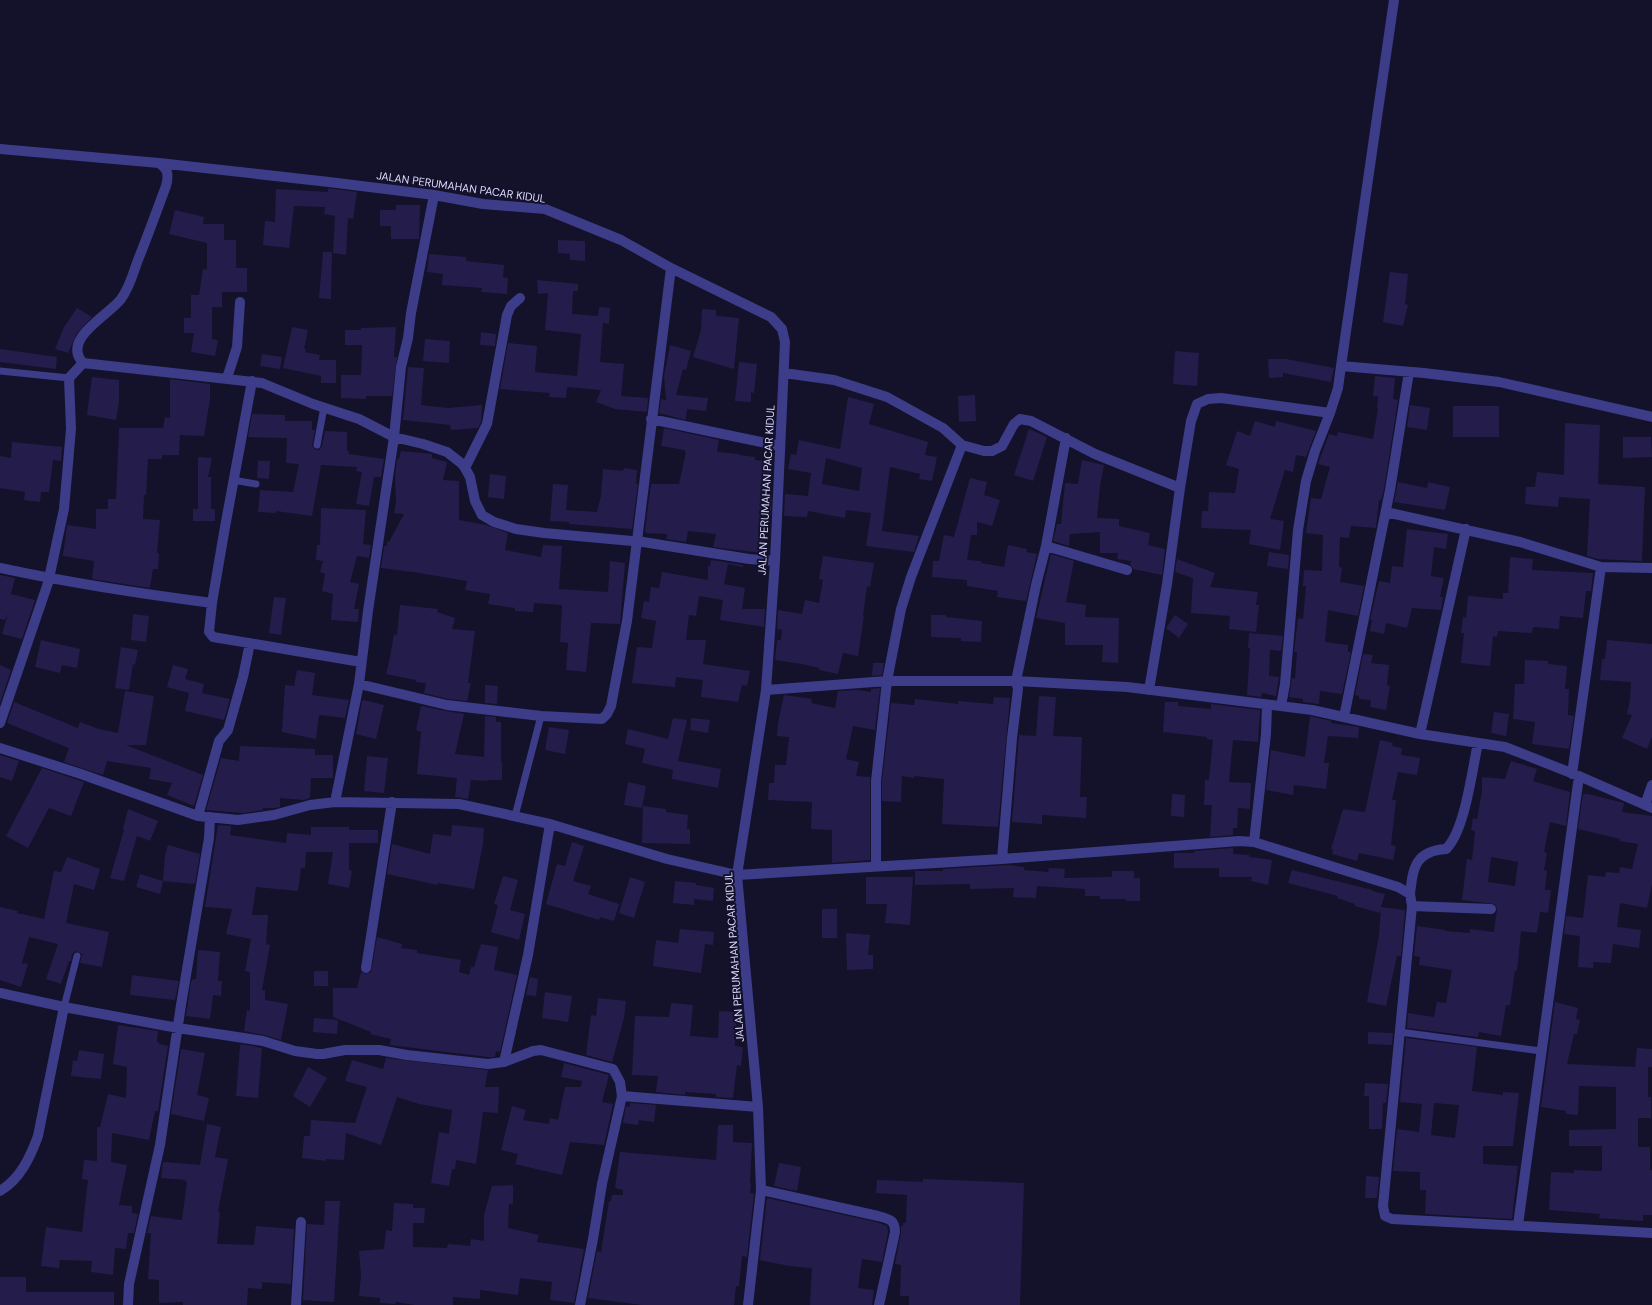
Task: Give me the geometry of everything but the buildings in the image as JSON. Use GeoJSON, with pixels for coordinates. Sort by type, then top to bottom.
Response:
{"type":"FeatureCollection","features":[{"type":"Feature","properties":{"kind":"street"},"geometry":{"type":"LineString","coordinates":[[1281,706],[1285,684],[1298,530],[1306,482],[1315,451],[1338,388],[1394,0]]}},
{"type":"Feature","properties":{"kind":"street","name":"JALAN PERUMAHAN PACAR KIDUL"},"geometry":{"type":"LineString","coordinates":[[0,150],[159,163],[434,195],[482,204],[545,209],[621,240],[671,268],[771,317],[782,329],[786,342],[775,561],[766,690],[737,875],[758,1107],[761,1190],[748,1305]]}},
{"type":"Feature","properties":{"kind":"street"},"geometry":{"type":"LineString","coordinates":[[159,163],[165,168],[167,173],[166,186],[131,280],[122,298],[114,307],[86,331],[80,339],[76,353],[83,363],[262,383],[359,419],[394,437],[447,452],[465,468],[470,477],[475,501],[482,514],[494,522],[516,529],[637,542],[749,559],[775,561]]}},
{"type":"Feature","properties":{"kind":"street"},"geometry":{"type":"LineString","coordinates":[[334,802],[359,684],[394,437],[401,368],[408,338],[411,313],[434,195]]}},
{"type":"Feature","properties":{"kind":"street"},"geometry":{"type":"LineString","coordinates":[[359,684],[447,705],[541,716],[602,719],[608,714],[611,706],[627,621],[671,268]]}},
{"type":"Feature","properties":{"kind":"street"},"geometry":{"type":"LineString","coordinates":[[465,468],[487,424],[507,315],[511,306],[520,298]]}},
{"type":"Feature","properties":{"kind":"street"},"geometry":{"type":"LineString","coordinates":[[227,378],[237,347],[240,302]]}},
{"type":"Feature","properties":{"kind":"street"},"geometry":{"type":"LineString","coordinates":[[0,723],[49,578],[64,509],[71,429],[69,378],[83,363]]}},
{"type":"Feature","properties":{"kind":"street"},"geometry":{"type":"LineString","coordinates":[[1341,366],[1499,382],[1652,417]]}},
{"type":"Feature","properties":{"kind":"street"},"geometry":{"type":"LineString","coordinates":[[1344,717],[1386,512],[1409,372]]}},
{"type":"Feature","properties":{"kind":"street"},"geometry":{"type":"LineString","coordinates":[[784,373],[834,380],[887,397],[943,428],[962,445],[984,451],[1002,446],[1014,424],[1020,419],[1032,421],[1095,454],[1180,488]]}},
{"type":"Feature","properties":{"kind":"street"},"geometry":{"type":"LineString","coordinates":[[252,381],[233,480],[212,603],[209,632],[214,637],[361,662]]}},
{"type":"Feature","properties":{"kind":"street"},"geometry":{"type":"LineString","coordinates":[[1149,690],[1167,584],[1191,421],[1197,404],[1208,399],[1221,398],[1330,413]]}},
{"type":"Feature","properties":{"kind":"street"},"geometry":{"type":"LineString","coordinates":[[651,419],[780,446]]}},
{"type":"Feature","properties":{"kind":"street"},"geometry":{"type":"LineString","coordinates":[[1002,859],[1012,738],[1018,689],[1016,681],[1036,585],[1046,546],[1066,438]]}},
{"type":"Feature","properties":{"kind":"street"},"geometry":{"type":"LineString","coordinates":[[876,867],[876,781],[887,681],[901,609],[911,577],[962,445]]}},
{"type":"Feature","properties":{"kind":"street"},"geometry":{"type":"LineString","coordinates":[[1386,512],[1520,542],[1601,567],[1652,568]]}},
{"type":"Feature","properties":{"kind":"street"},"geometry":{"type":"LineString","coordinates":[[1420,734],[1466,529]]}},
{"type":"Feature","properties":{"kind":"street"},"geometry":{"type":"LineString","coordinates":[[1046,546],[1127,570]]}},
{"type":"Feature","properties":{"kind":"street"},"geometry":{"type":"LineString","coordinates":[[1518,1225],[1576,775],[1601,567]]}},
{"type":"Feature","properties":{"kind":"street"},"geometry":{"type":"LineString","coordinates":[[0,568],[138,593],[212,603]]}},
{"type":"Feature","properties":{"kind":"street"},"geometry":{"type":"LineString","coordinates":[[198,816],[219,741],[228,730],[244,677],[250,643]]}},
{"type":"Feature","properties":{"kind":"street"},"geometry":{"type":"LineString","coordinates":[[766,690],[887,681],[1016,681],[1149,690],[1312,710],[1420,734],[1505,747],[1648,806],[1652,785]]}},
{"type":"Feature","properties":{"kind":"street"},"geometry":{"type":"LineString","coordinates":[[1254,842],[1267,705]]}},
{"type":"Feature","properties":{"kind":"street"},"geometry":{"type":"LineString","coordinates":[[1478,743],[1462,821],[1456,835],[1446,849],[1434,850],[1421,857],[1413,873],[1410,894],[1412,906],[1383,1206],[1385,1216],[1392,1219],[1652,1233]]}},
{"type":"Feature","properties":{"kind":"street"},"geometry":{"type":"LineString","coordinates":[[0,748],[81,774],[198,816],[238,820],[274,815],[310,805],[334,802],[459,804],[550,824],[667,859],[737,875],[1002,859],[1239,841],[1254,842],[1398,887],[1410,894]]}},
{"type":"Feature","properties":{"kind":"street"},"geometry":{"type":"LineString","coordinates":[[366,968],[392,802]]}},
{"type":"Feature","properties":{"kind":"street"},"geometry":{"type":"LineString","coordinates":[[128,1305],[129,1284],[160,1145],[209,838],[210,817]]}},
{"type":"Feature","properties":{"kind":"street"},"geometry":{"type":"LineString","coordinates":[[504,1062],[528,955],[550,824]]}},
{"type":"Feature","properties":{"kind":"street"},"geometry":{"type":"LineString","coordinates":[[1412,906],[1491,909]]}},
{"type":"Feature","properties":{"kind":"street"},"geometry":{"type":"LineString","coordinates":[[0,994],[178,1028],[263,1041],[295,1050],[318,1054],[345,1050],[367,1050],[488,1064],[504,1062],[534,1051],[541,1050],[613,1069],[620,1082],[622,1096],[602,1184],[580,1305]]}},
{"type":"Feature","properties":{"kind":"street"},"geometry":{"type":"LineString","coordinates":[[0,1191],[11,1185],[24,1168],[32,1154],[38,1136],[64,1007]]}},
{"type":"Feature","properties":{"kind":"street"},"geometry":{"type":"LineString","coordinates":[[622,1096],[758,1107]]}},
{"type":"Feature","properties":{"kind":"street"},"geometry":{"type":"LineString","coordinates":[[761,1190],[891,1220],[895,1225],[895,1232],[879,1305]]}},
{"type":"Feature","properties":{"kind":"street"},"geometry":{"type":"LineString","coordinates":[[296,1305],[301,1222]]}},
{"type":"Feature","properties":{"kind":"lane"},"geometry":{"type":"LineString","coordinates":[[0,372],[69,378]]}},
{"type":"Feature","properties":{"kind":"lane"},"geometry":{"type":"LineString","coordinates":[[317,445],[324,407]]}},
{"type":"Feature","properties":{"kind":"lane"},"geometry":{"type":"LineString","coordinates":[[233,480],[256,484]]}},
{"type":"Feature","properties":{"kind":"lane"},"geometry":{"type":"LineString","coordinates":[[515,816],[541,716]]}},
{"type":"Feature","properties":{"kind":"lane"},"geometry":{"type":"LineString","coordinates":[[64,1007],[77,956]]}},
{"type":"Feature","properties":{"kind":"lane"},"geometry":{"type":"LineString","coordinates":[[1400,1032],[1541,1051]]}}]}
